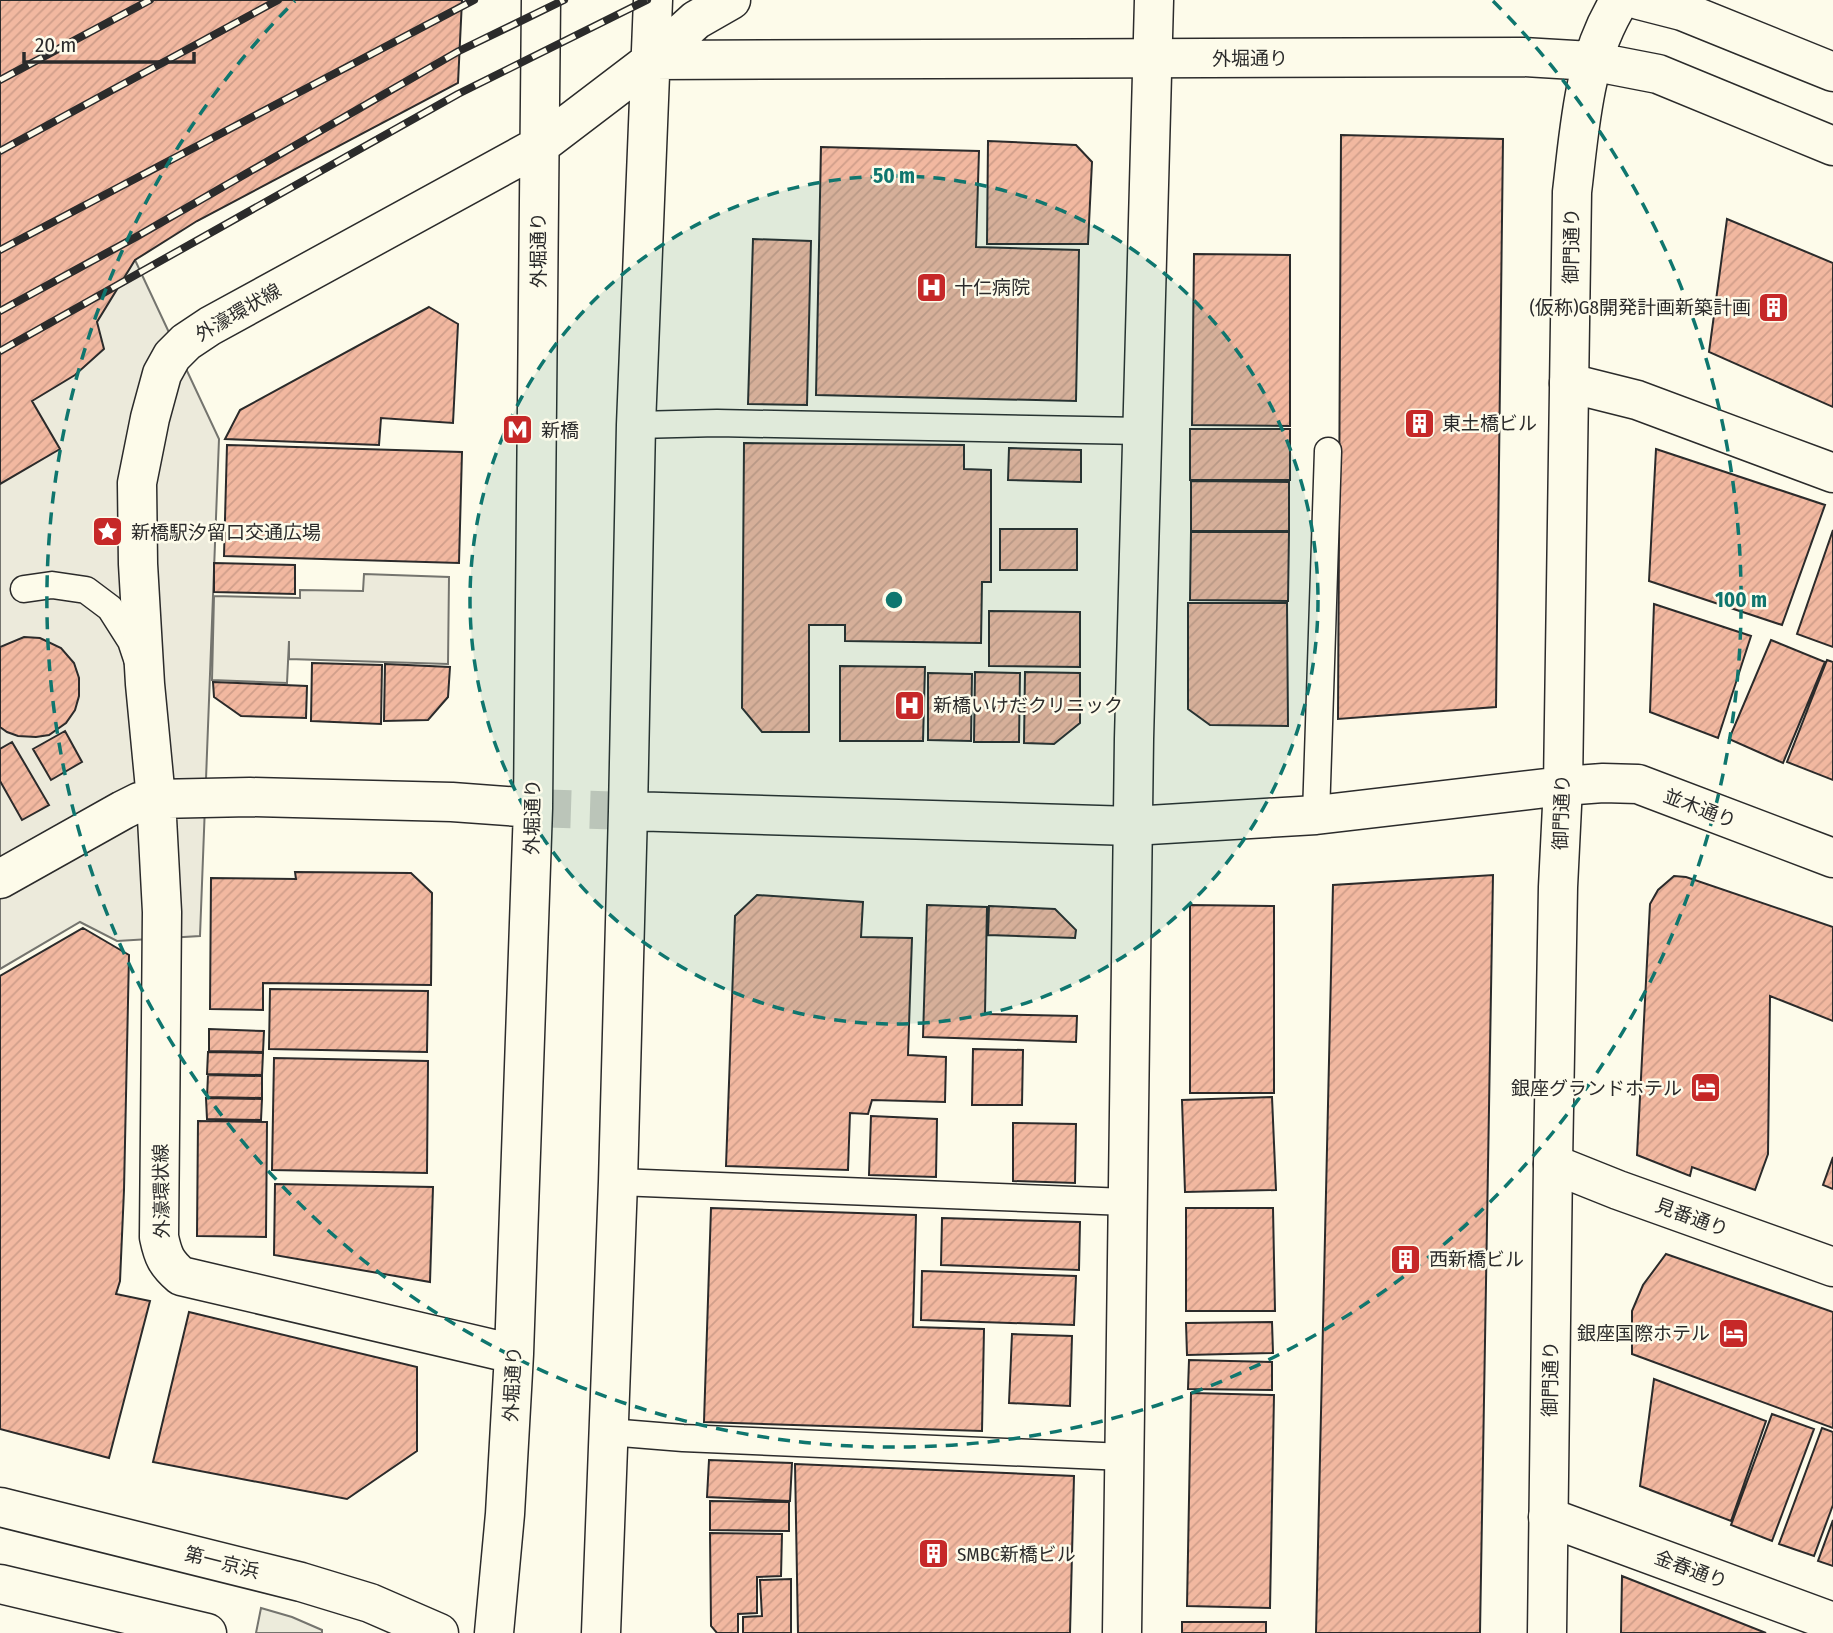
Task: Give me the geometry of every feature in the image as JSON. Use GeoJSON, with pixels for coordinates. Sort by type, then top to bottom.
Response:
{"type":"FeatureCollection","features":[{"type":"Feature","properties":{"kind":"main road","name":"外堀通り"},"geometry":{"type":"LineString","coordinates":[[494,1633],[505,1514],[514,1354],[533,808],[541,0]]}},
{"type":"Feature","properties":{"kind":"main road"},"geometry":{"type":"LineString","coordinates":[[601,1633],[618,1181],[636,425],[653,0]]}},
{"type":"Feature","properties":{"kind":"main road"},"geometry":{"type":"LineString","coordinates":[[652,60],[696,20],[731,0]]}},
{"type":"Feature","properties":{"kind":"main road"},"geometry":{"type":"LineString","coordinates":[[1122,1633],[1132,826],[1154,0]]}},
{"type":"Feature","properties":{"kind":"main road","name":"御門通り"},"geometry":{"type":"LineString","coordinates":[[1547,1633],[1553,1164],[1558,887],[1563,786],[1572,192],[1584,94],[1591,61],[1608,19],[1620,0]]}},
{"type":"Feature","properties":{"kind":"main road"},"geometry":{"type":"LineString","coordinates":[[1639,0],[1682,11],[1833,72]]}},
{"type":"Feature","properties":{"kind":"main road","name":"外堀通り"},"geometry":{"type":"LineString","coordinates":[[652,60],[1522,57],[1591,61],[1658,74],[1833,146]]}},
{"type":"Feature","properties":{"kind":"main road","name":"外濠環状線"},"geometry":{"type":"LineString","coordinates":[[514,1354],[181,1276],[163,1255],[159,1237],[162,912],[138,564],[137,483],[162,374],[172,356],[186,342],[210,326],[539,146],[652,60]]}},
{"type":"Feature","properties":{"kind":"main road"},"geometry":{"type":"LineString","coordinates":[[1569,383],[1637,400],[1833,472]]}},
{"type":"Feature","properties":{"kind":"main road","name":"並木通り"},"geometry":{"type":"LineString","coordinates":[[628,811],[1132,826],[1316,815],[1563,786],[1638,784],[1833,858]]}},
{"type":"Feature","properties":{"kind":"main road"},"geometry":{"type":"LineString","coordinates":[[0,879],[123,810],[156,799],[250,797],[452,802],[533,808]]}},
{"type":"Feature","properties":{"kind":"main road","name":"見番通り"},"geometry":{"type":"LineString","coordinates":[[1553,1164],[1833,1267]]}},
{"type":"Feature","properties":{"kind":"main road","name":"第一京浜"},"geometry":{"type":"LineString","coordinates":[[0,1507],[301,1582],[370,1603],[439,1633]]}},
{"type":"Feature","properties":{"kind":"main road","name":"金春通り"},"geometry":{"type":"LineString","coordinates":[[1548,1517],[1833,1622]]}},
{"type":"Feature","properties":{"kind":"main road"},"geometry":{"type":"LineString","coordinates":[[0,1584],[207,1633]]}},
{"type":"Feature","properties":{"kind":"lane"},"geometry":{"type":"LineString","coordinates":[[636,425],[717,423],[1142,431]]}},
{"type":"Feature","properties":{"kind":"lane"},"geometry":{"type":"LineString","coordinates":[[1316,815],[1328,451]]}},
{"type":"Feature","properties":{"kind":"lane"},"geometry":{"type":"LineString","coordinates":[[24,589],[52,585],[86,590],[110,608],[131,641],[145,684]]}},
{"type":"Feature","properties":{"kind":"lane"},"geometry":{"type":"LineString","coordinates":[[618,1181],[1127,1202]]}},
{"type":"Feature","properties":{"kind":"lane"},"geometry":{"type":"LineString","coordinates":[[609,1432],[697,1439],[1125,1457]]}},
{"type":"Feature","properties":{"kind":"shaded area","name":"新橋駅汐留口交通広場"},"geometry":{"type":"Polygon","coordinates":[[[135,260],[219,439],[200,936],[117,941],[80,922],[0,969],[0,342],[135,260]]]}},
{"type":"Feature","properties":{"kind":"shaded area"},"geometry":{"type":"Polygon","coordinates":[[[364,574],[449,577],[448,664],[289,659],[289,641],[287,683],[212,680],[214,596],[300,598],[300,590],[363,591],[364,574]]]}},
{"type":"Feature","properties":{"kind":"shaded area"},"geometry":{"type":"Polygon","coordinates":[[[261,1608],[292,1617],[322,1630],[322,1633],[256,1633],[261,1608]]]}},
{"type":"Feature","properties":{"kind":"building"},"geometry":{"type":"Polygon","coordinates":[[[0,0],[462,0],[458,83],[197,221],[135,260],[97,322],[104,349],[75,375],[32,401],[60,449],[0,484],[0,0]]]}},
{"type":"Feature","properties":{"kind":"building","name":"東土橋ビル"},"geometry":{"type":"Polygon","coordinates":[[[1341,135],[1503,139],[1496,707],[1338,719],[1341,135]]]}},
{"type":"Feature","properties":{"kind":"building"},"geometry":{"type":"Polygon","coordinates":[[[988,141],[1076,145],[1092,162],[1088,244],[987,244],[988,141]]]}},
{"type":"Feature","properties":{"kind":"building"},"geometry":{"type":"Polygon","coordinates":[[[821,147],[979,151],[976,247],[1079,250],[1076,401],[816,395],[821,147]]]}},
{"type":"Feature","properties":{"kind":"building","name":"(仮称)G8開発計画新築計画"},"geometry":{"type":"Polygon","coordinates":[[[1727,219],[1833,263],[1833,407],[1709,352],[1727,219]]]}},
{"type":"Feature","properties":{"kind":"building"},"geometry":{"type":"Polygon","coordinates":[[[753,239],[811,241],[807,405],[748,404],[753,239]]]}},
{"type":"Feature","properties":{"kind":"building"},"geometry":{"type":"Polygon","coordinates":[[[1194,254],[1290,255],[1290,426],[1192,425],[1194,254]]]}},
{"type":"Feature","properties":{"kind":"building"},"geometry":{"type":"Polygon","coordinates":[[[429,307],[458,324],[453,423],[381,418],[379,445],[225,439],[240,410],[429,307]]]}},
{"type":"Feature","properties":{"kind":"building"},"geometry":{"type":"Polygon","coordinates":[[[1190,429],[1290,429],[1290,480],[1190,480],[1190,429]]]}},
{"type":"Feature","properties":{"kind":"building"},"geometry":{"type":"Polygon","coordinates":[[[744,443],[964,445],[964,469],[991,470],[991,582],[982,582],[981,643],[845,641],[845,625],[809,625],[809,732],[762,732],[742,708],[744,443]]]}},
{"type":"Feature","properties":{"kind":"building"},"geometry":{"type":"Polygon","coordinates":[[[227,445],[462,452],[459,563],[224,556],[227,445]]]}},
{"type":"Feature","properties":{"kind":"building"},"geometry":{"type":"Polygon","coordinates":[[[1009,448],[1081,450],[1081,482],[1008,480],[1009,448]]]}},
{"type":"Feature","properties":{"kind":"building"},"geometry":{"type":"Polygon","coordinates":[[[1656,449],[1825,505],[1782,625],[1649,581],[1656,449]]]}},
{"type":"Feature","properties":{"kind":"building"},"geometry":{"type":"Polygon","coordinates":[[[1191,481],[1289,482],[1289,531],[1191,531],[1191,481]]]}},
{"type":"Feature","properties":{"kind":"building"},"geometry":{"type":"Polygon","coordinates":[[[1000,529],[1077,529],[1077,570],[1000,570],[1000,529]]]}},
{"type":"Feature","properties":{"kind":"building"},"geometry":{"type":"Polygon","coordinates":[[[1833,530],[1833,647],[1797,634],[1833,530]]]}},
{"type":"Feature","properties":{"kind":"building"},"geometry":{"type":"Polygon","coordinates":[[[1191,532],[1289,532],[1288,601],[1190,600],[1191,532]]]}},
{"type":"Feature","properties":{"kind":"building"},"geometry":{"type":"Polygon","coordinates":[[[214,563],[295,565],[295,594],[214,592],[214,563]]]}},
{"type":"Feature","properties":{"kind":"building"},"geometry":{"type":"Polygon","coordinates":[[[1188,603],[1287,603],[1288,726],[1210,725],[1188,709],[1188,603]]]}},
{"type":"Feature","properties":{"kind":"building"},"geometry":{"type":"Polygon","coordinates":[[[1654,604],[1751,636],[1718,738],[1650,712],[1654,604]]]}},
{"type":"Feature","properties":{"kind":"building"},"geometry":{"type":"Polygon","coordinates":[[[989,611],[1080,612],[1080,667],[989,666],[989,611]]]}},
{"type":"Feature","properties":{"kind":"building"},"geometry":{"type":"Polygon","coordinates":[[[24,637],[40,638],[61,648],[74,663],[79,678],[79,696],[75,710],[66,723],[49,735],[18,736],[0,727],[0,647],[24,637]]]}},
{"type":"Feature","properties":{"kind":"building"},"geometry":{"type":"Polygon","coordinates":[[[1771,640],[1825,662],[1783,763],[1729,739],[1771,640]]]}},
{"type":"Feature","properties":{"kind":"building"},"geometry":{"type":"Polygon","coordinates":[[[1827,660],[1833,662],[1833,780],[1787,762],[1827,660]]]}},
{"type":"Feature","properties":{"kind":"building"},"geometry":{"type":"Polygon","coordinates":[[[312,663],[382,665],[381,724],[311,721],[312,663]]]}},
{"type":"Feature","properties":{"kind":"building"},"geometry":{"type":"Polygon","coordinates":[[[385,664],[450,667],[448,697],[428,720],[384,721],[385,664]]]}},
{"type":"Feature","properties":{"kind":"building"},"geometry":{"type":"Polygon","coordinates":[[[840,666],[925,667],[923,741],[840,741],[840,666]]]}},
{"type":"Feature","properties":{"kind":"building"},"geometry":{"type":"Polygon","coordinates":[[[975,672],[1020,673],[1019,742],[974,742],[975,672]]]}},
{"type":"Feature","properties":{"kind":"building"},"geometry":{"type":"Polygon","coordinates":[[[1025,672],[1080,673],[1080,723],[1054,744],[1024,743],[1025,672]]]}},
{"type":"Feature","properties":{"kind":"building"},"geometry":{"type":"Polygon","coordinates":[[[928,673],[972,674],[971,741],[928,740],[928,673]]]}},
{"type":"Feature","properties":{"kind":"building"},"geometry":{"type":"Polygon","coordinates":[[[213,682],[307,686],[306,718],[241,716],[214,697],[213,682]]]}},
{"type":"Feature","properties":{"kind":"building"},"geometry":{"type":"Polygon","coordinates":[[[65,731],[82,762],[51,780],[33,749],[65,731]]]}},
{"type":"Feature","properties":{"kind":"building"},"geometry":{"type":"Polygon","coordinates":[[[12,742],[49,805],[22,820],[0,781],[0,749],[12,742]]]}},
{"type":"Feature","properties":{"kind":"building"},"geometry":{"type":"Polygon","coordinates":[[[295,872],[411,873],[432,893],[431,985],[263,983],[263,1010],[210,1009],[211,878],[296,879],[295,872]]]}},
{"type":"Feature","properties":{"kind":"building","name":"西新橋ビル"},"geometry":{"type":"Polygon","coordinates":[[[1493,875],[1480,1633],[1316,1633],[1333,885],[1493,875]]]}},
{"type":"Feature","properties":{"kind":"building","name":"銀座グランドホテル"},"geometry":{"type":"Polygon","coordinates":[[[1674,876],[1686,877],[1833,927],[1833,1021],[1770,996],[1768,1154],[1755,1190],[1692,1167],[1690,1176],[1637,1155],[1650,904],[1658,890],[1674,876]]]}},
{"type":"Feature","properties":{"kind":"building"},"geometry":{"type":"Polygon","coordinates":[[[757,895],[863,902],[861,937],[912,938],[908,1055],[946,1057],[945,1102],[872,1100],[868,1114],[850,1113],[848,1170],[726,1166],[735,916],[757,895]]]}},
{"type":"Feature","properties":{"kind":"building"},"geometry":{"type":"Polygon","coordinates":[[[927,905],[987,907],[985,1014],[1077,1016],[1076,1042],[923,1037],[927,905]]]}},
{"type":"Feature","properties":{"kind":"building"},"geometry":{"type":"Polygon","coordinates":[[[1190,905],[1274,906],[1274,1093],[1190,1093],[1190,905]]]}},
{"type":"Feature","properties":{"kind":"building"},"geometry":{"type":"Polygon","coordinates":[[[989,906],[1055,909],[1076,930],[1075,938],[988,935],[989,906]]]}},
{"type":"Feature","properties":{"kind":"building"},"geometry":{"type":"Polygon","coordinates":[[[83,928],[129,955],[124,1190],[120,1281],[116,1294],[150,1301],[109,1458],[0,1429],[0,976],[83,928]]]}},
{"type":"Feature","properties":{"kind":"building"},"geometry":{"type":"Polygon","coordinates":[[[270,989],[428,991],[427,1052],[269,1049],[270,989]]]}},
{"type":"Feature","properties":{"kind":"building"},"geometry":{"type":"Polygon","coordinates":[[[209,1029],[264,1031],[263,1052],[209,1051],[209,1029]]]}},
{"type":"Feature","properties":{"kind":"building"},"geometry":{"type":"Polygon","coordinates":[[[973,1049],[1023,1050],[1022,1105],[972,1105],[973,1049]]]}},
{"type":"Feature","properties":{"kind":"building"},"geometry":{"type":"Polygon","coordinates":[[[208,1052],[263,1053],[262,1075],[207,1074],[208,1052]]]}},
{"type":"Feature","properties":{"kind":"building"},"geometry":{"type":"Polygon","coordinates":[[[274,1058],[428,1061],[427,1173],[272,1170],[274,1058]]]}},
{"type":"Feature","properties":{"kind":"building"},"geometry":{"type":"Polygon","coordinates":[[[208,1075],[262,1076],[262,1098],[207,1097],[208,1075]]]}},
{"type":"Feature","properties":{"kind":"building"},"geometry":{"type":"Polygon","coordinates":[[[1272,1097],[1276,1190],[1185,1192],[1182,1100],[1272,1097]]]}},
{"type":"Feature","properties":{"kind":"building"},"geometry":{"type":"Polygon","coordinates":[[[206,1098],[262,1099],[261,1120],[207,1119],[206,1098]]]}},
{"type":"Feature","properties":{"kind":"building"},"geometry":{"type":"Polygon","coordinates":[[[871,1116],[937,1119],[936,1177],[869,1175],[871,1116]]]}},
{"type":"Feature","properties":{"kind":"building"},"geometry":{"type":"Polygon","coordinates":[[[198,1121],[267,1122],[266,1237],[197,1236],[198,1121]]]}},
{"type":"Feature","properties":{"kind":"building"},"geometry":{"type":"Polygon","coordinates":[[[1013,1123],[1076,1124],[1075,1183],[1013,1181],[1013,1123]]]}},
{"type":"Feature","properties":{"kind":"building"},"geometry":{"type":"Polygon","coordinates":[[[1833,1157],[1833,1189],[1823,1185],[1833,1157]]]}},
{"type":"Feature","properties":{"kind":"building"},"geometry":{"type":"Polygon","coordinates":[[[275,1184],[433,1187],[430,1282],[274,1255],[275,1184]]]}},
{"type":"Feature","properties":{"kind":"building"},"geometry":{"type":"Polygon","coordinates":[[[711,1208],[916,1215],[913,1327],[984,1329],[982,1431],[704,1422],[711,1208]]]}},
{"type":"Feature","properties":{"kind":"building"},"geometry":{"type":"Polygon","coordinates":[[[1186,1208],[1273,1208],[1275,1311],[1186,1311],[1186,1208]]]}},
{"type":"Feature","properties":{"kind":"building"},"geometry":{"type":"Polygon","coordinates":[[[942,1218],[1080,1222],[1079,1270],[941,1265],[942,1218]]]}},
{"type":"Feature","properties":{"kind":"building","name":"銀座国際ホテル"},"geometry":{"type":"Polygon","coordinates":[[[1666,1254],[1833,1312],[1833,1428],[1632,1354],[1632,1311],[1643,1285],[1666,1254]]]}},
{"type":"Feature","properties":{"kind":"building"},"geometry":{"type":"Polygon","coordinates":[[[922,1271],[1076,1276],[1074,1325],[921,1320],[922,1271]]]}},
{"type":"Feature","properties":{"kind":"building"},"geometry":{"type":"Polygon","coordinates":[[[189,1312],[417,1367],[417,1451],[347,1499],[153,1462],[189,1312]]]}},
{"type":"Feature","properties":{"kind":"building"},"geometry":{"type":"Polygon","coordinates":[[[1272,1322],[1273,1353],[1187,1355],[1186,1323],[1272,1322]]]}},
{"type":"Feature","properties":{"kind":"building"},"geometry":{"type":"Polygon","coordinates":[[[1012,1334],[1072,1336],[1070,1406],[1009,1403],[1012,1334]]]}},
{"type":"Feature","properties":{"kind":"building"},"geometry":{"type":"Polygon","coordinates":[[[1189,1360],[1272,1362],[1272,1390],[1188,1389],[1189,1360]]]}},
{"type":"Feature","properties":{"kind":"building"},"geometry":{"type":"Polygon","coordinates":[[[1654,1379],[1766,1421],[1731,1521],[1640,1486],[1654,1379]]]}},
{"type":"Feature","properties":{"kind":"building"},"geometry":{"type":"Polygon","coordinates":[[[1191,1393],[1274,1395],[1270,1608],[1187,1606],[1191,1393]]]}},
{"type":"Feature","properties":{"kind":"building"},"geometry":{"type":"Polygon","coordinates":[[[1772,1414],[1814,1429],[1772,1541],[1731,1525],[1772,1414]]]}},
{"type":"Feature","properties":{"kind":"building"},"geometry":{"type":"Polygon","coordinates":[[[1822,1428],[1833,1432],[1833,1505],[1814,1556],[1779,1544],[1822,1428]]]}},
{"type":"Feature","properties":{"kind":"building"},"geometry":{"type":"Polygon","coordinates":[[[709,1460],[792,1463],[790,1501],[707,1497],[709,1460]]]}},
{"type":"Feature","properties":{"kind":"building","name":"SMBC新橋ビル"},"geometry":{"type":"Polygon","coordinates":[[[795,1464],[1074,1476],[1070,1633],[798,1633],[795,1464]]]}},
{"type":"Feature","properties":{"kind":"building"},"geometry":{"type":"Polygon","coordinates":[[[710,1501],[789,1502],[789,1531],[710,1530],[710,1501]]]}},
{"type":"Feature","properties":{"kind":"building"},"geometry":{"type":"Polygon","coordinates":[[[1833,1520],[1833,1566],[1818,1561],[1833,1520]]]}},
{"type":"Feature","properties":{"kind":"building"},"geometry":{"type":"Polygon","coordinates":[[[710,1533],[782,1534],[781,1576],[757,1577],[757,1613],[738,1614],[738,1633],[717,1633],[711,1626],[710,1533]]]}},
{"type":"Feature","properties":{"kind":"building"},"geometry":{"type":"Polygon","coordinates":[[[1622,1576],[1766,1633],[1621,1633],[1622,1576]]]}},
{"type":"Feature","properties":{"kind":"building"},"geometry":{"type":"Polygon","coordinates":[[[791,1579],[791,1633],[743,1633],[743,1617],[762,1616],[760,1580],[791,1579]]]}},
{"type":"Feature","properties":{"kind":"building"},"geometry":{"type":"Polygon","coordinates":[[[1182,1622],[1266,1622],[1266,1633],[1182,1633],[1182,1622]]]}},
{"type":"Feature","properties":{"kind":"tunnel"},"geometry":{"type":"LineString","coordinates":[[533,808],[628,811]]}},
{"type":"Feature","properties":{"kind":"railway"},"geometry":{"type":"LineString","coordinates":[[0,80],[150,0]]}},
{"type":"Feature","properties":{"kind":"railway"},"geometry":{"type":"LineString","coordinates":[[0,151],[278,0]]}},
{"type":"Feature","properties":{"kind":"railway"},"geometry":{"type":"LineString","coordinates":[[0,250],[474,0]]}},
{"type":"Feature","properties":{"kind":"railway"},"geometry":{"type":"LineString","coordinates":[[0,311],[136,237],[459,51],[564,0]]}},
{"type":"Feature","properties":{"kind":"railway"},"geometry":{"type":"LineString","coordinates":[[0,351],[458,94],[647,0]]}},
{"type":"Feature","properties":{"kind":"place","name":"十仁病院"},"geometry":{"type":"Point","coordinates":[931,287]}},
{"type":"Feature","properties":{"kind":"place","name":"(仮称)G8開発計画新築計画"},"geometry":{"type":"Point","coordinates":[1774,307]}},
{"type":"Feature","properties":{"kind":"place","name":"東土橋ビル"},"geometry":{"type":"Point","coordinates":[1419,423]}},
{"type":"Feature","properties":{"kind":"place","name":"新橋"},"geometry":{"type":"Point","coordinates":[518,430]}},
{"type":"Feature","properties":{"kind":"place","name":"新橋駅汐留口交通広場"},"geometry":{"type":"Point","coordinates":[108,532]}},
{"type":"Feature","properties":{"kind":"place","name":"新橋いけだクリニック"},"geometry":{"type":"Point","coordinates":[910,705]}},
{"type":"Feature","properties":{"kind":"place","name":"銀座グランドホテル"},"geometry":{"type":"Point","coordinates":[1705,1088]}},
{"type":"Feature","properties":{"kind":"place","name":"西新橋ビル"},"geometry":{"type":"Point","coordinates":[1406,1259]}},
{"type":"Feature","properties":{"kind":"place","name":"銀座国際ホテル"},"geometry":{"type":"Point","coordinates":[1733,1333]}},
{"type":"Feature","properties":{"kind":"place","name":"SMBC新橋ビル"},"geometry":{"type":"Point","coordinates":[934,1554]}}]}
